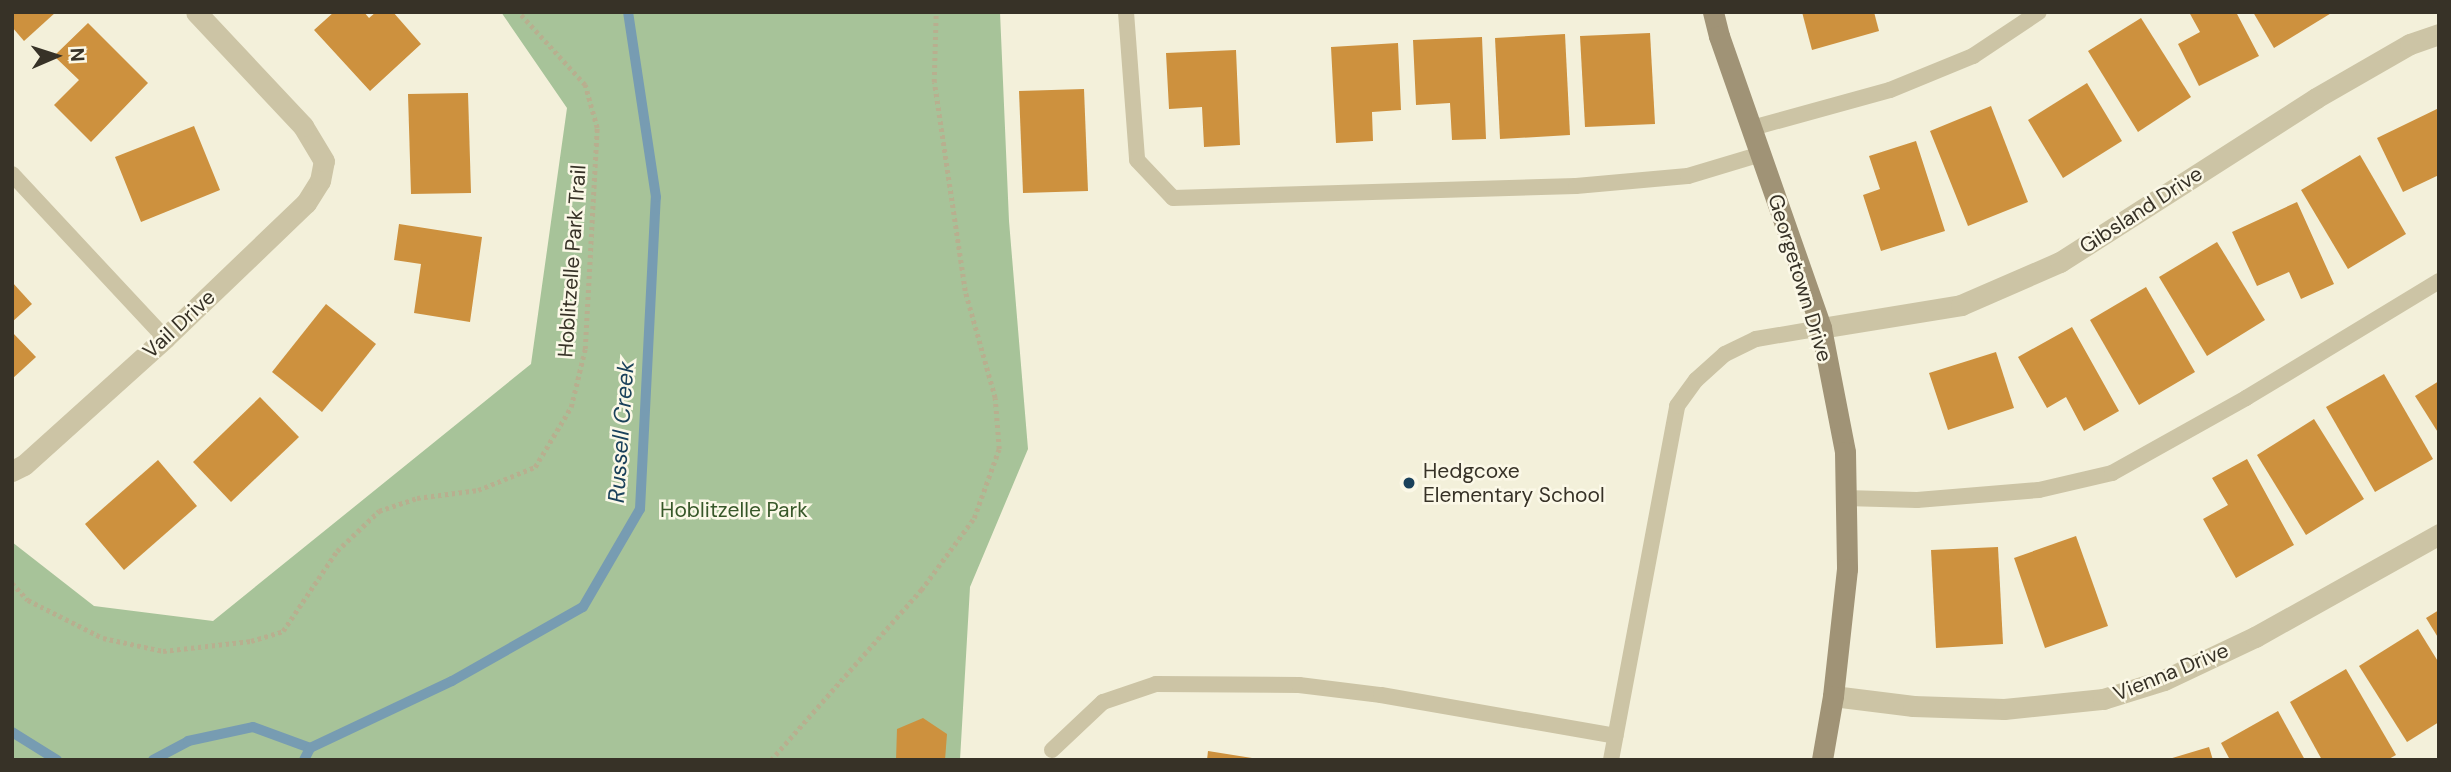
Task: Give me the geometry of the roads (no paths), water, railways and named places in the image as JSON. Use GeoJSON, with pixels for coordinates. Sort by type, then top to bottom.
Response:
{"type":"FeatureCollection","features":[{"type":"Feature","properties":{"kind":"street","name":"Vail Drive"},"geometry":{"type":"LineString","coordinates":[[12,471],[24,465],[165,338],[306,203],[320,181],[324,161],[303,126],[195,12]]}},
{"type":"Feature","properties":{"kind":"street","name":"Georgetown Drive"},"geometry":{"type":"LineString","coordinates":[[1713,12],[1718,36],[1821,328],[1845,452],[1847,569],[1833,696],[1822,760]]}},
{"type":"Feature","properties":{"kind":"street","name":"Gibsland Drive"},"geometry":{"type":"LineString","coordinates":[[1821,328],[1961,305],[2060,262],[2316,98],[2410,44],[2439,34]]}},
{"type":"Feature","properties":{"kind":"street","name":"Vienna Drive"},"geometry":{"type":"LineString","coordinates":[[1833,696],[1913,706],[2004,709],[2103,699],[2164,680],[2255,637],[2439,534]]}},
{"type":"Feature","properties":{"kind":"lane"},"geometry":{"type":"LineString","coordinates":[[1126,12],[1137,160],[1173,198],[1576,186],[1688,176],[1761,155]]}},
{"type":"Feature","properties":{"kind":"lane"},"geometry":{"type":"LineString","coordinates":[[1752,128],[1902,85],[1972,56],[2039,12]]}},
{"type":"Feature","properties":{"kind":"lane"},"geometry":{"type":"LineString","coordinates":[[12,174],[165,338]]}},
{"type":"Feature","properties":{"kind":"lane"},"geometry":{"type":"LineString","coordinates":[[1845,498],[1917,500],[2039,490],[2112,473],[2246,398],[2439,281]]}},
{"type":"Feature","properties":{"kind":"lane"},"geometry":{"type":"LineString","coordinates":[[1611,760],[1677,406],[1696,380],[1725,354],[1756,339],[1821,328]]}},
{"type":"Feature","properties":{"kind":"lane"},"geometry":{"type":"LineString","coordinates":[[1052,750],[1103,702],[1156,684],[1299,685],[1381,695],[1615,736]]}},
{"type":"Feature","properties":{"kind":"waterway","name":"Russell Creek"},"geometry":{"type":"LineString","coordinates":[[304,760],[310,748],[452,681],[583,607],[640,509],[656,197],[628,12]]}},
{"type":"Feature","properties":{"kind":"waterway"},"geometry":{"type":"LineString","coordinates":[[153,760],[188,741],[253,727],[310,748]]}},
{"type":"Feature","properties":{"kind":"waterway"},"geometry":{"type":"LineString","coordinates":[[12,732],[57,760]]}},
{"type":"Feature","properties":{"kind":"place","name":"Hedgcoxe Elementary School"},"geometry":{"type":"Point","coordinates":[1409,483]}},
{"type":"Feature","properties":{"kind":"park label","name":"Hoblitzelle Park"},"geometry":{"type":"Point","coordinates":[734,510]}}]}
